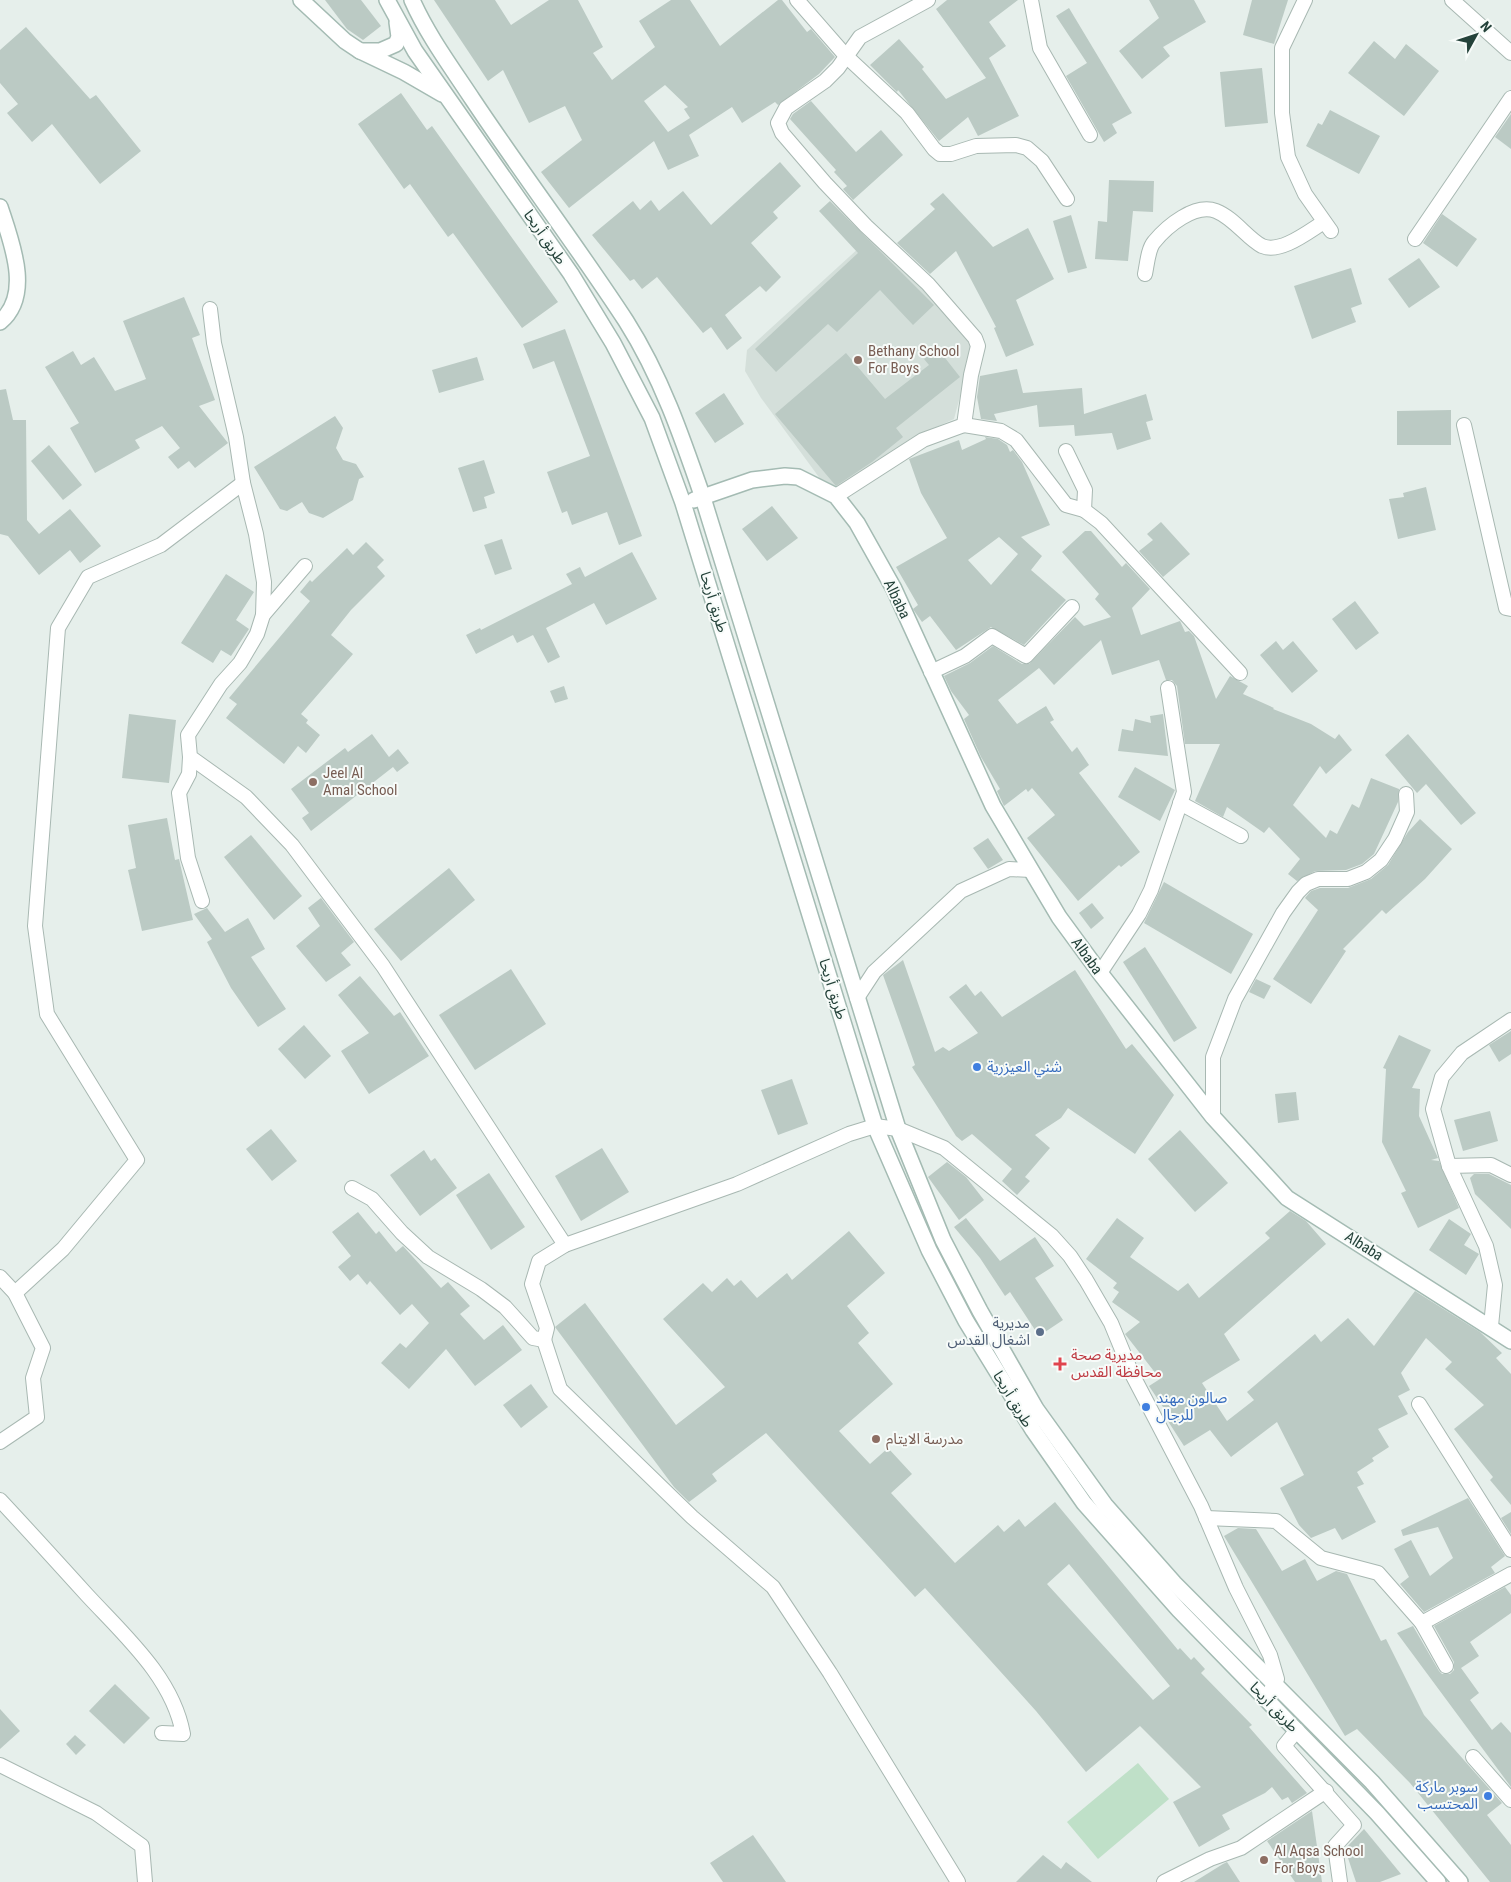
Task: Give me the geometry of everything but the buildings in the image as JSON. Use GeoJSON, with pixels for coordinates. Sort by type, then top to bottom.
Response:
{"type":"FeatureCollection","features":[{"type":"Feature","properties":{"kind":"main road"},"geometry":{"type":"LineString","coordinates":[[300,0],[345,41],[360,51],[424,82],[452,104]]}},
{"type":"Feature","properties":{"kind":"main road","name":"طريق أريحا"},"geometry":{"type":"LineString","coordinates":[[386,0],[396,20],[452,104],[571,274],[614,343],[652,418],[683,503],[875,1126],[933,1258],[966,1322],[1033,1430],[1084,1503],[1179,1610],[1377,1813],[1438,1882]]}},
{"type":"Feature","properties":{"kind":"main road","name":"طريق أريحا"},"geometry":{"type":"LineString","coordinates":[[412,0],[437,45],[514,162],[627,323],[659,381],[680,430],[703,498],[898,1129],[943,1240],[980,1311],[1036,1410],[1105,1505],[1174,1583],[1372,1782],[1460,1882]]}},
{"type":"Feature","properties":{"kind":"main road"},"geometry":{"type":"LineString","coordinates":[[360,51],[380,51],[396,44],[399,37],[396,20]]}},
{"type":"Feature","properties":{"kind":"main road"},"geometry":{"type":"LineString","coordinates":[[0,207],[15,261],[17,280],[15,297],[7,316],[0,322]]}},
{"type":"Feature","properties":{"kind":"main road","name":"Albaba"},"geometry":{"type":"LineString","coordinates":[[703,498],[752,480],[785,476],[798,477],[836,496],[857,523],[894,589],[993,806],[1059,918],[1213,1117],[1287,1198],[1491,1326],[1511,1341]]}},
{"type":"Feature","properties":{"kind":"main road"},"geometry":{"type":"LineString","coordinates":[[683,503],[703,498]]}},
{"type":"Feature","properties":{"kind":"street"},"geometry":{"type":"LineString","coordinates":[[797,0],[846,56],[907,113],[934,149],[940,154],[951,154],[976,146],[1016,145],[1027,148],[1042,161],[1067,199]]}},
{"type":"Feature","properties":{"kind":"street"},"geometry":{"type":"LineString","coordinates":[[928,0],[860,37],[825,81],[786,108],[778,123],[782,133],[824,183],[871,231],[928,284],[975,338],[978,346],[971,375],[964,425]]}},
{"type":"Feature","properties":{"kind":"street"},"geometry":{"type":"LineString","coordinates":[[1031,0],[1040,48],[1090,135]]}},
{"type":"Feature","properties":{"kind":"street"},"geometry":{"type":"LineString","coordinates":[[1145,274],[1153,243],[1176,222],[1195,210],[1215,211],[1238,225],[1262,246],[1280,247],[1328,226],[1305,194],[1288,157],[1282,113],[1282,48],[1305,0]]}},
{"type":"Feature","properties":{"kind":"street"},"geometry":{"type":"LineString","coordinates":[[1452,0],[1511,53]]}},
{"type":"Feature","properties":{"kind":"street"},"geometry":{"type":"LineString","coordinates":[[1415,239],[1511,98]]}},
{"type":"Feature","properties":{"kind":"street"},"geometry":{"type":"LineString","coordinates":[[202,901],[188,858],[179,793],[189,774],[188,735],[221,684],[240,664],[257,634],[263,615],[264,582],[256,534],[243,484],[236,437],[214,343],[210,309]]}},
{"type":"Feature","properties":{"kind":"street"},"geometry":{"type":"LineString","coordinates":[[836,496],[923,440],[964,425],[1001,431],[1016,440],[1043,479],[1066,505],[1084,510],[1102,523],[1200,632],[1240,673]]}},
{"type":"Feature","properties":{"kind":"street"},"geometry":{"type":"LineString","coordinates":[[1464,425],[1506,608],[1511,609]]}},
{"type":"Feature","properties":{"kind":"street"},"geometry":{"type":"LineString","coordinates":[[1066,451],[1085,490],[1084,510]]}},
{"type":"Feature","properties":{"kind":"street"},"geometry":{"type":"LineString","coordinates":[[15,1293],[63,1249],[137,1160],[47,1014],[35,926],[58,628],[88,577],[161,545],[243,484]]}},
{"type":"Feature","properties":{"kind":"street"},"geometry":{"type":"LineString","coordinates":[[263,615],[305,566]]}},
{"type":"Feature","properties":{"kind":"street"},"geometry":{"type":"LineString","coordinates":[[931,672],[965,656],[992,636],[1026,656],[1072,607]]}},
{"type":"Feature","properties":{"kind":"street"},"geometry":{"type":"LineString","coordinates":[[1100,973],[1139,914],[1151,890],[1184,792],[1168,688]]}},
{"type":"Feature","properties":{"kind":"street"},"geometry":{"type":"LineString","coordinates":[[190,757],[246,797],[292,844],[384,966],[565,1245]]}},
{"type":"Feature","properties":{"kind":"street"},"geometry":{"type":"LineString","coordinates":[[1213,1117],[1213,1056],[1235,999],[1284,913],[1298,892],[1306,884],[1318,879],[1348,879],[1366,872],[1381,860],[1395,839],[1407,812],[1406,794]]}},
{"type":"Feature","properties":{"kind":"street"},"geometry":{"type":"LineString","coordinates":[[1180,803],[1241,836]]}},
{"type":"Feature","properties":{"kind":"street"},"geometry":{"type":"LineString","coordinates":[[857,998],[874,972],[961,891],[1009,869],[1031,870]]}},
{"type":"Feature","properties":{"kind":"street"},"geometry":{"type":"LineString","coordinates":[[1491,1326],[1496,1285],[1486,1246],[1449,1166],[1433,1109],[1442,1077],[1462,1053],[1511,1020]]}},
{"type":"Feature","properties":{"kind":"street"},"geometry":{"type":"LineString","coordinates":[[958,1882],[830,1673],[773,1587],[692,1517],[560,1389],[544,1340],[547,1328],[532,1284],[539,1261],[565,1245],[738,1184],[849,1134],[875,1126],[898,1129],[944,1148],[1052,1236],[1070,1256],[1110,1323],[1132,1374],[1182,1467],[1236,1588],[1270,1655],[1277,1679],[1276,1685],[1266,1699]]}},
{"type":"Feature","properties":{"kind":"street"},"geometry":{"type":"LineString","coordinates":[[1449,1166],[1491,1165],[1511,1175]]}},
{"type":"Feature","properties":{"kind":"street"},"geometry":{"type":"LineString","coordinates":[[352,1188],[372,1199],[402,1233],[428,1257],[505,1306],[533,1338],[544,1340]]}},
{"type":"Feature","properties":{"kind":"street"},"geometry":{"type":"LineString","coordinates":[[0,1277],[15,1293],[44,1348],[33,1378],[37,1417],[0,1442]]}},
{"type":"Feature","properties":{"kind":"street"},"geometry":{"type":"LineString","coordinates":[[1419,1404],[1511,1550]]}},
{"type":"Feature","properties":{"kind":"street"},"geometry":{"type":"LineString","coordinates":[[0,1500],[140,1652],[163,1683],[179,1714],[183,1734],[162,1733]]}},
{"type":"Feature","properties":{"kind":"street"},"geometry":{"type":"LineString","coordinates":[[1206,1518],[1276,1521],[1321,1558],[1378,1573],[1422,1623],[1446,1666]]}},
{"type":"Feature","properties":{"kind":"street"},"geometry":{"type":"LineString","coordinates":[[1422,1623],[1511,1574]]}},
{"type":"Feature","properties":{"kind":"street"},"geometry":{"type":"LineString","coordinates":[[1296,1730],[1284,1746],[1326,1791],[1354,1825],[1335,1846],[1340,1882]]}},
{"type":"Feature","properties":{"kind":"street"},"geometry":{"type":"LineString","coordinates":[[1473,1757],[1511,1800]]}},
{"type":"Feature","properties":{"kind":"street"},"geometry":{"type":"LineString","coordinates":[[0,1765],[96,1813],[142,1846],[145,1882]]}},
{"type":"Feature","properties":{"kind":"street"},"geometry":{"type":"LineString","coordinates":[[1164,1882],[1210,1859],[1241,1848],[1326,1791]]}},
{"type":"Feature","properties":{"kind":"shaded area","name":"Bethany School For Boys"},"geometry":{"type":"Polygon","coordinates":[[[872,236],[974,344],[954,419],[910,439],[884,461],[839,487],[821,480],[761,398],[745,371],[747,350],[872,236]]]}},
{"type":"Feature","properties":{"kind":"green space"},"geometry":{"type":"Polygon","coordinates":[[[1138,1763],[1169,1799],[1098,1859],[1067,1822],[1138,1763]]]}},
{"type":"Feature","properties":{"kind":"place","name":"Bethany School For Boys"},"geometry":{"type":"Point","coordinates":[858,360]}},
{"type":"Feature","properties":{"kind":"place","name":"Jeel Al Amal School"},"geometry":{"type":"Point","coordinates":[313,782]}},
{"type":"Feature","properties":{"kind":"place","name":"شني العيزرية"},"geometry":{"type":"Point","coordinates":[977,1067]}},
{"type":"Feature","properties":{"kind":"place","name":"مديرية اشغال القدس"},"geometry":{"type":"Point","coordinates":[1040,1332]}},
{"type":"Feature","properties":{"kind":"place","name":"مديرية صحة محافظة القدس"},"geometry":{"type":"Point","coordinates":[1060,1364]}},
{"type":"Feature","properties":{"kind":"place","name":"صالون مهند للرجال"},"geometry":{"type":"Point","coordinates":[1146,1407]}},
{"type":"Feature","properties":{"kind":"place","name":"مدرسة الايتام"},"geometry":{"type":"Point","coordinates":[876,1439]}},
{"type":"Feature","properties":{"kind":"place","name":"سوبر ماركة المحتسب"},"geometry":{"type":"Point","coordinates":[1488,1796]}},
{"type":"Feature","properties":{"kind":"place","name":"Al Aqsa School For Boys"},"geometry":{"type":"Point","coordinates":[1264,1860]}}]}
